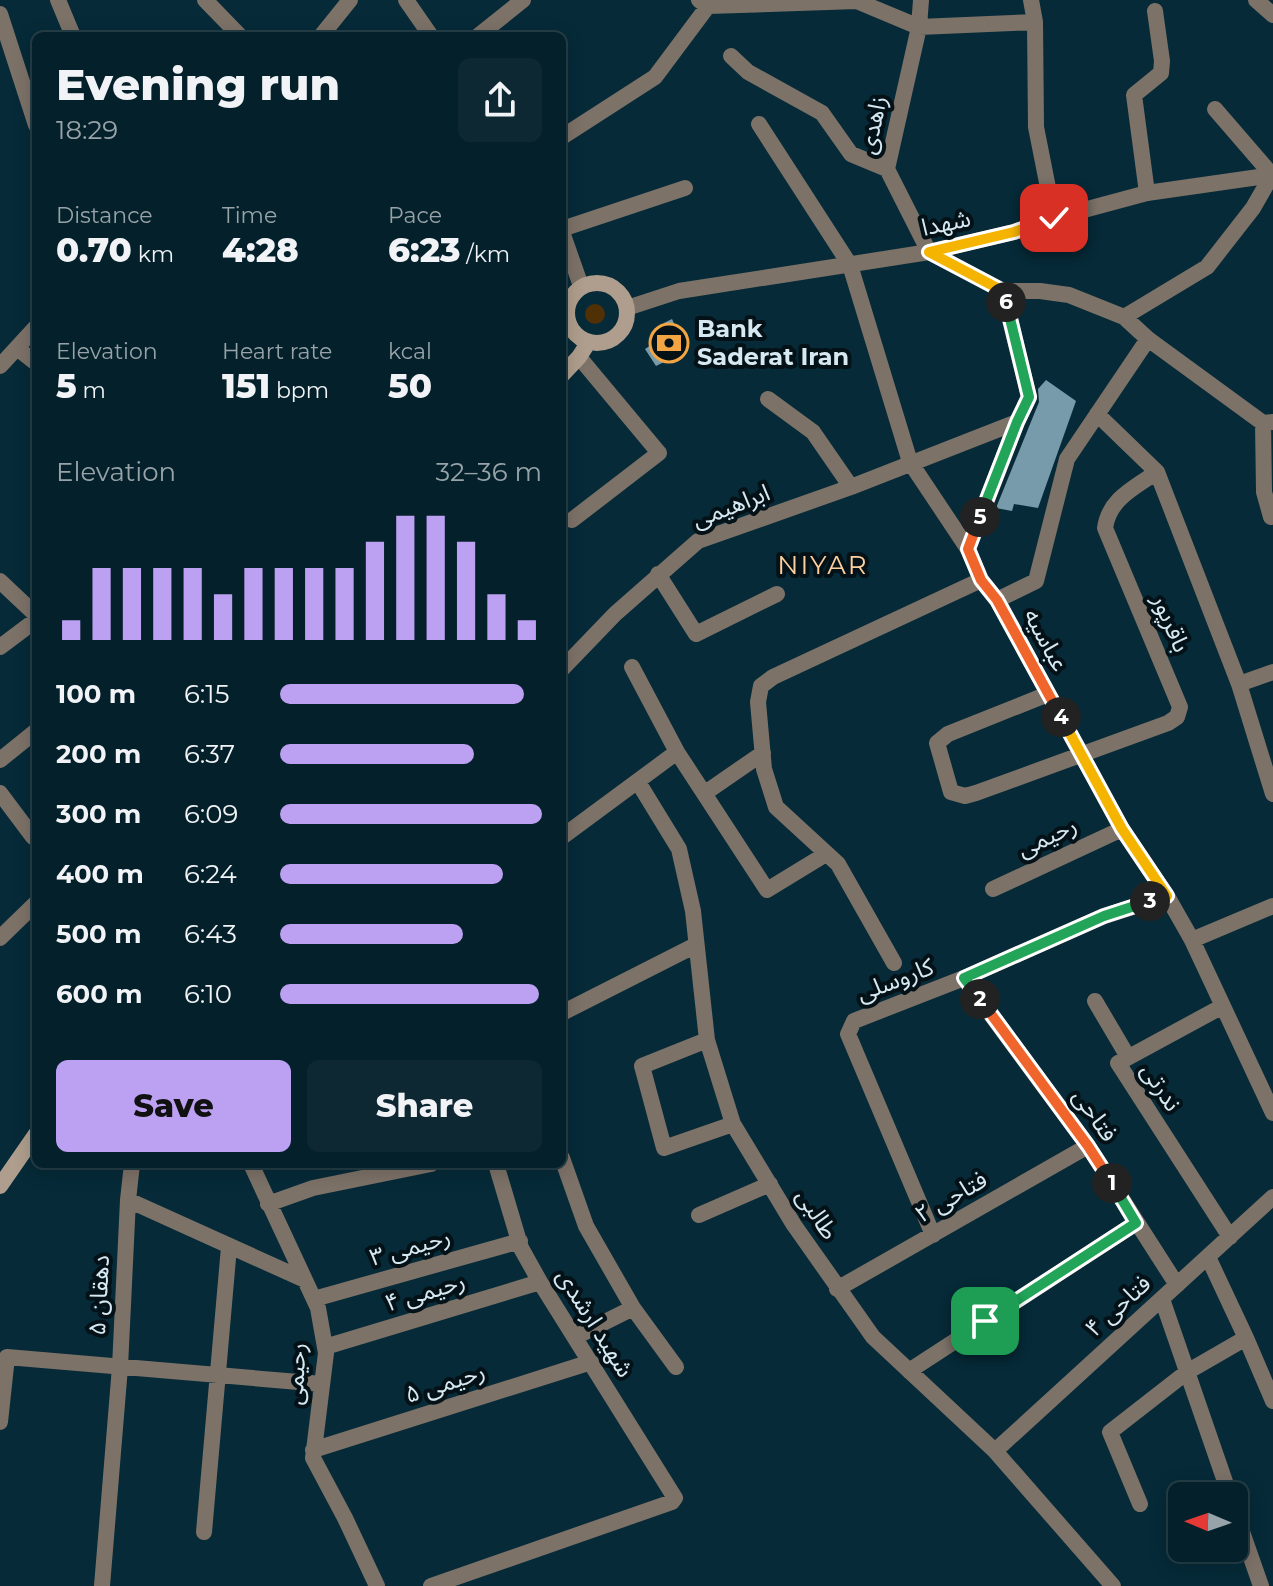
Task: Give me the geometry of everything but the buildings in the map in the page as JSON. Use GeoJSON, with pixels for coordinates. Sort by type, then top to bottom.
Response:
{"type":"FeatureCollection","features":[{"type":"Feature","properties":{"kind":"main road"},"geometry":{"type":"LineString","coordinates":[[566,370],[584,350],[617,336],[625,324],[627,308],[618,291],[610,285],[591,283],[581,286],[568,301],[567,322],[584,350]]}},
{"type":"Feature","properties":{"kind":"main road"},"geometry":{"type":"LineString","coordinates":[[0,1186],[32,1140]]}},
{"type":"Feature","properties":{"kind":"street"},"geometry":{"type":"LineString","coordinates":[[58,0],[71,32]]}},
{"type":"Feature","properties":{"kind":"street"},"geometry":{"type":"LineString","coordinates":[[205,0],[236,32]]}},
{"type":"Feature","properties":{"kind":"street"},"geometry":{"type":"LineString","coordinates":[[324,32],[350,0]]}},
{"type":"Feature","properties":{"kind":"street"},"geometry":{"type":"LineString","coordinates":[[406,0],[428,32]]}},
{"type":"Feature","properties":{"kind":"street"},"geometry":{"type":"LineString","coordinates":[[483,32],[523,0]]}},
{"type":"Feature","properties":{"kind":"street","name":"زاهدی"},"geometry":{"type":"LineString","coordinates":[[921,0],[919,27],[887,169],[929,252]]}},
{"type":"Feature","properties":{"kind":"street"},"geometry":{"type":"LineString","coordinates":[[1031,0],[1035,22],[1036,127],[1054,218]]}},
{"type":"Feature","properties":{"kind":"street"},"geometry":{"type":"LineString","coordinates":[[1256,0],[1273,15]]}},
{"type":"Feature","properties":{"kind":"street"},"geometry":{"type":"LineString","coordinates":[[566,134],[655,77],[704,3],[857,1],[919,27],[1035,22]]}},
{"type":"Feature","properties":{"kind":"street"},"geometry":{"type":"LineString","coordinates":[[1147,193],[1134,95],[1161,73],[1155,11]]}},
{"type":"Feature","properties":{"kind":"street"},"geometry":{"type":"LineString","coordinates":[[0,14],[32,113]]}},
{"type":"Feature","properties":{"kind":"street"},"geometry":{"type":"LineString","coordinates":[[731,56],[748,72],[822,113],[851,154],[887,169]]}},
{"type":"Feature","properties":{"kind":"street"},"geometry":{"type":"LineString","coordinates":[[1124,317],[1207,267],[1253,208],[1272,175],[1215,109]]}},
{"type":"Feature","properties":{"kind":"street","name":"عباسیه"},"geometry":{"type":"LineString","coordinates":[[759,124],[850,265],[910,462],[968,549],[981,580],[997,600],[1122,829],[1192,940],[1273,1113]]}},
{"type":"Feature","properties":{"kind":"street","name":"شهدا"},"geometry":{"type":"LineString","coordinates":[[627,308],[679,291],[929,252],[1014,232],[1147,193],[1272,175]]}},
{"type":"Feature","properties":{"kind":"street"},"geometry":{"type":"LineString","coordinates":[[566,229],[685,188]]}},
{"type":"Feature","properties":{"kind":"street"},"geometry":{"type":"LineString","coordinates":[[566,242],[581,286]]}},
{"type":"Feature","properties":{"kind":"street"},"geometry":{"type":"LineString","coordinates":[[929,252],[1003,291],[1069,295],[1124,317],[1148,339],[1268,423],[1264,492],[1271,517]]}},
{"type":"Feature","properties":{"kind":"street"},"geometry":{"type":"LineString","coordinates":[[968,549],[1029,397],[1003,291]]}},
{"type":"Feature","properties":{"kind":"street"},"geometry":{"type":"LineString","coordinates":[[0,366],[32,331]]}},
{"type":"Feature","properties":{"kind":"street"},"geometry":{"type":"LineString","coordinates":[[997,600],[1036,581],[1067,459],[1148,339]]}},
{"type":"Feature","properties":{"kind":"street"},"geometry":{"type":"LineString","coordinates":[[17,348],[32,360]]}},
{"type":"Feature","properties":{"kind":"street"},"geometry":{"type":"LineString","coordinates":[[572,520],[659,453],[584,350]]}},
{"type":"Feature","properties":{"kind":"street"},"geometry":{"type":"LineString","coordinates":[[768,399],[813,432],[851,487]]}},
{"type":"Feature","properties":{"kind":"street"},"geometry":{"type":"LineString","coordinates":[[1097,414],[1157,472],[1239,684],[1272,788]]}},
{"type":"Feature","properties":{"kind":"street","name":"ابراهیمی"},"geometry":{"type":"LineString","coordinates":[[566,665],[658,574],[698,541],[851,487],[1017,422]]}},
{"type":"Feature","properties":{"kind":"street","name":"باقرپور"},"geometry":{"type":"LineString","coordinates":[[1081,753],[1168,723],[1177,717],[1180,707],[1105,528],[1107,512],[1117,500],[1157,472]]}},
{"type":"Feature","properties":{"kind":"street"},"geometry":{"type":"LineString","coordinates":[[658,574],[696,634],[777,594]]}},
{"type":"Feature","properties":{"kind":"street"},"geometry":{"type":"LineString","coordinates":[[894,963],[838,864],[776,807],[764,769],[758,702],[761,686],[773,677],[981,580]]}},
{"type":"Feature","properties":{"kind":"street"},"geometry":{"type":"LineString","coordinates":[[0,581],[32,613]]}},
{"type":"Feature","properties":{"kind":"street"},"geometry":{"type":"LineString","coordinates":[[0,647],[32,620]]}},
{"type":"Feature","properties":{"kind":"street"},"geometry":{"type":"LineString","coordinates":[[632,667],[677,752],[767,890],[826,854]]}},
{"type":"Feature","properties":{"kind":"street"},"geometry":{"type":"LineString","coordinates":[[1239,684],[1273,672]]}},
{"type":"Feature","properties":{"kind":"street"},"geometry":{"type":"LineString","coordinates":[[1048,694],[948,734],[937,743],[951,792],[965,796],[976,793],[1081,753]]}},
{"type":"Feature","properties":{"kind":"street"},"geometry":{"type":"LineString","coordinates":[[0,760],[32,734]]}},
{"type":"Feature","properties":{"kind":"street"},"geometry":{"type":"LineString","coordinates":[[566,834],[677,752]]}},
{"type":"Feature","properties":{"kind":"street"},"geometry":{"type":"LineString","coordinates":[[705,793],[763,753]]}},
{"type":"Feature","properties":{"kind":"street","name":"طالبی"},"geometry":{"type":"LineString","coordinates":[[638,782],[679,849],[693,911],[707,1040],[733,1124],[837,1289],[873,1337],[995,1451],[1113,1586]]}},
{"type":"Feature","properties":{"kind":"street"},"geometry":{"type":"LineString","coordinates":[[0,793],[32,836]]}},
{"type":"Feature","properties":{"kind":"street","name":"رحیمی"},"geometry":{"type":"LineString","coordinates":[[993,889],[1122,829]]}},
{"type":"Feature","properties":{"kind":"street","name":"کاروسلی"},"geometry":{"type":"LineString","coordinates":[[933,1235],[848,1034],[854,1021],[964,978],[1104,916],[1167,896]]}},
{"type":"Feature","properties":{"kind":"street"},"geometry":{"type":"LineString","coordinates":[[1192,940],[1273,906]]}},
{"type":"Feature","properties":{"kind":"street"},"geometry":{"type":"LineString","coordinates":[[0,938],[32,907]]}},
{"type":"Feature","properties":{"kind":"street"},"geometry":{"type":"LineString","coordinates":[[566,1011],[696,945]]}},
{"type":"Feature","properties":{"kind":"street","name":"فتاحی"},"geometry":{"type":"LineString","coordinates":[[964,978],[1088,1146],[1177,1285]]}},
{"type":"Feature","properties":{"kind":"street"},"geometry":{"type":"LineString","coordinates":[[1095,1001],[1128,1057]]}},
{"type":"Feature","properties":{"kind":"street","name":"ندرتی"},"geometry":{"type":"LineString","coordinates":[[1223,1006],[1128,1057],[1119,1065],[1230,1237]]}},
{"type":"Feature","properties":{"kind":"street"},"geometry":{"type":"LineString","coordinates":[[707,1040],[642,1066],[664,1148],[733,1124]]}},
{"type":"Feature","properties":{"kind":"street","name":"فتاحی ۲"},"geometry":{"type":"LineString","coordinates":[[837,1289],[1088,1146]]}},
{"type":"Feature","properties":{"kind":"street","name":"دهقان ۵"},"geometry":{"type":"LineString","coordinates":[[102,1586],[120,1367],[132,1168]]}},
{"type":"Feature","properties":{"kind":"street","name":"رحیمی"},"geometry":{"type":"LineString","coordinates":[[253,1168],[318,1308],[325,1347],[313,1450]]}},
{"type":"Feature","properties":{"kind":"street"},"geometry":{"type":"LineString","coordinates":[[268,1204],[313,1188],[411,1168]]}},
{"type":"Feature","properties":{"kind":"street","name":"شهید ارشدی"},"geometry":{"type":"LineString","coordinates":[[431,1586],[672,1502],[675,1498],[540,1282],[520,1241],[497,1168]]}},
{"type":"Feature","properties":{"kind":"street"},"geometry":{"type":"LineString","coordinates":[[566,1168],[586,1226],[633,1308],[676,1367]]}},
{"type":"Feature","properties":{"kind":"street"},"geometry":{"type":"LineString","coordinates":[[699,1215],[770,1184]]}},
{"type":"Feature","properties":{"kind":"street","name":"فتاحی ۴"},"geometry":{"type":"LineString","coordinates":[[995,1451],[1273,1197]]}},
{"type":"Feature","properties":{"kind":"street"},"geometry":{"type":"LineString","coordinates":[[128,1200],[305,1280]]}},
{"type":"Feature","properties":{"kind":"street"},"geometry":{"type":"LineString","coordinates":[[909,1371],[1136,1223]]}},
{"type":"Feature","properties":{"kind":"street","name":"رحیمی ۳"},"geometry":{"type":"LineString","coordinates":[[314,1299],[520,1241]]}},
{"type":"Feature","properties":{"kind":"street"},"geometry":{"type":"LineString","coordinates":[[204,1532],[229,1247]]}},
{"type":"Feature","properties":{"kind":"street"},"geometry":{"type":"LineString","coordinates":[[1208,1257],[1273,1401]]}},
{"type":"Feature","properties":{"kind":"street","name":"رحیمی ۴"},"geometry":{"type":"LineString","coordinates":[[325,1347],[540,1282]]}},
{"type":"Feature","properties":{"kind":"street"},"geometry":{"type":"LineString","coordinates":[[1162,1299],[1225,1482]]}},
{"type":"Feature","properties":{"kind":"street"},"geometry":{"type":"LineString","coordinates":[[575,1337],[633,1308]]}},
{"type":"Feature","properties":{"kind":"street"},"geometry":{"type":"LineString","coordinates":[[1140,1504],[1110,1432],[1187,1372],[1246,1338]]}},
{"type":"Feature","properties":{"kind":"street"},"geometry":{"type":"LineString","coordinates":[[0,1422],[7,1357],[322,1384]]}},
{"type":"Feature","properties":{"kind":"street","name":"رحیمی ۵"},"geometry":{"type":"LineString","coordinates":[[313,1450],[591,1362]]}},
{"type":"Feature","properties":{"kind":"street"},"geometry":{"type":"LineString","coordinates":[[313,1450],[313,1458],[377,1586]]}},
{"type":"Feature","properties":{"kind":"street"},"geometry":{"type":"LineString","coordinates":[[1248,1549],[1261,1586]]}},
{"type":"Feature","properties":{"kind":"shaded area"},"geometry":{"type":"Polygon","coordinates":[[[595,304],[602,307],[605,314],[602,321],[595,324],[588,321],[585,314],[588,307],[595,304]]]}},
{"type":"Feature","properties":{"kind":"place","name":"Bank Saderat Iran"},"geometry":{"type":"Point","coordinates":[669,343]}},
{"type":"Feature","properties":{"kind":"district","name":"NIYAR"},"geometry":{"type":"Point","coordinates":[823,565]}},
{"type":"Feature","properties":{"kind":"route"},"geometry":{"type":"LineString","coordinates":[[985,1321],[1136,1223],[1088,1146],[964,978],[1104,916],[1167,896],[1122,829],[997,600],[981,580],[968,549],[1029,397],[1003,291],[929,252],[1014,232],[1054,218]]}}]}
